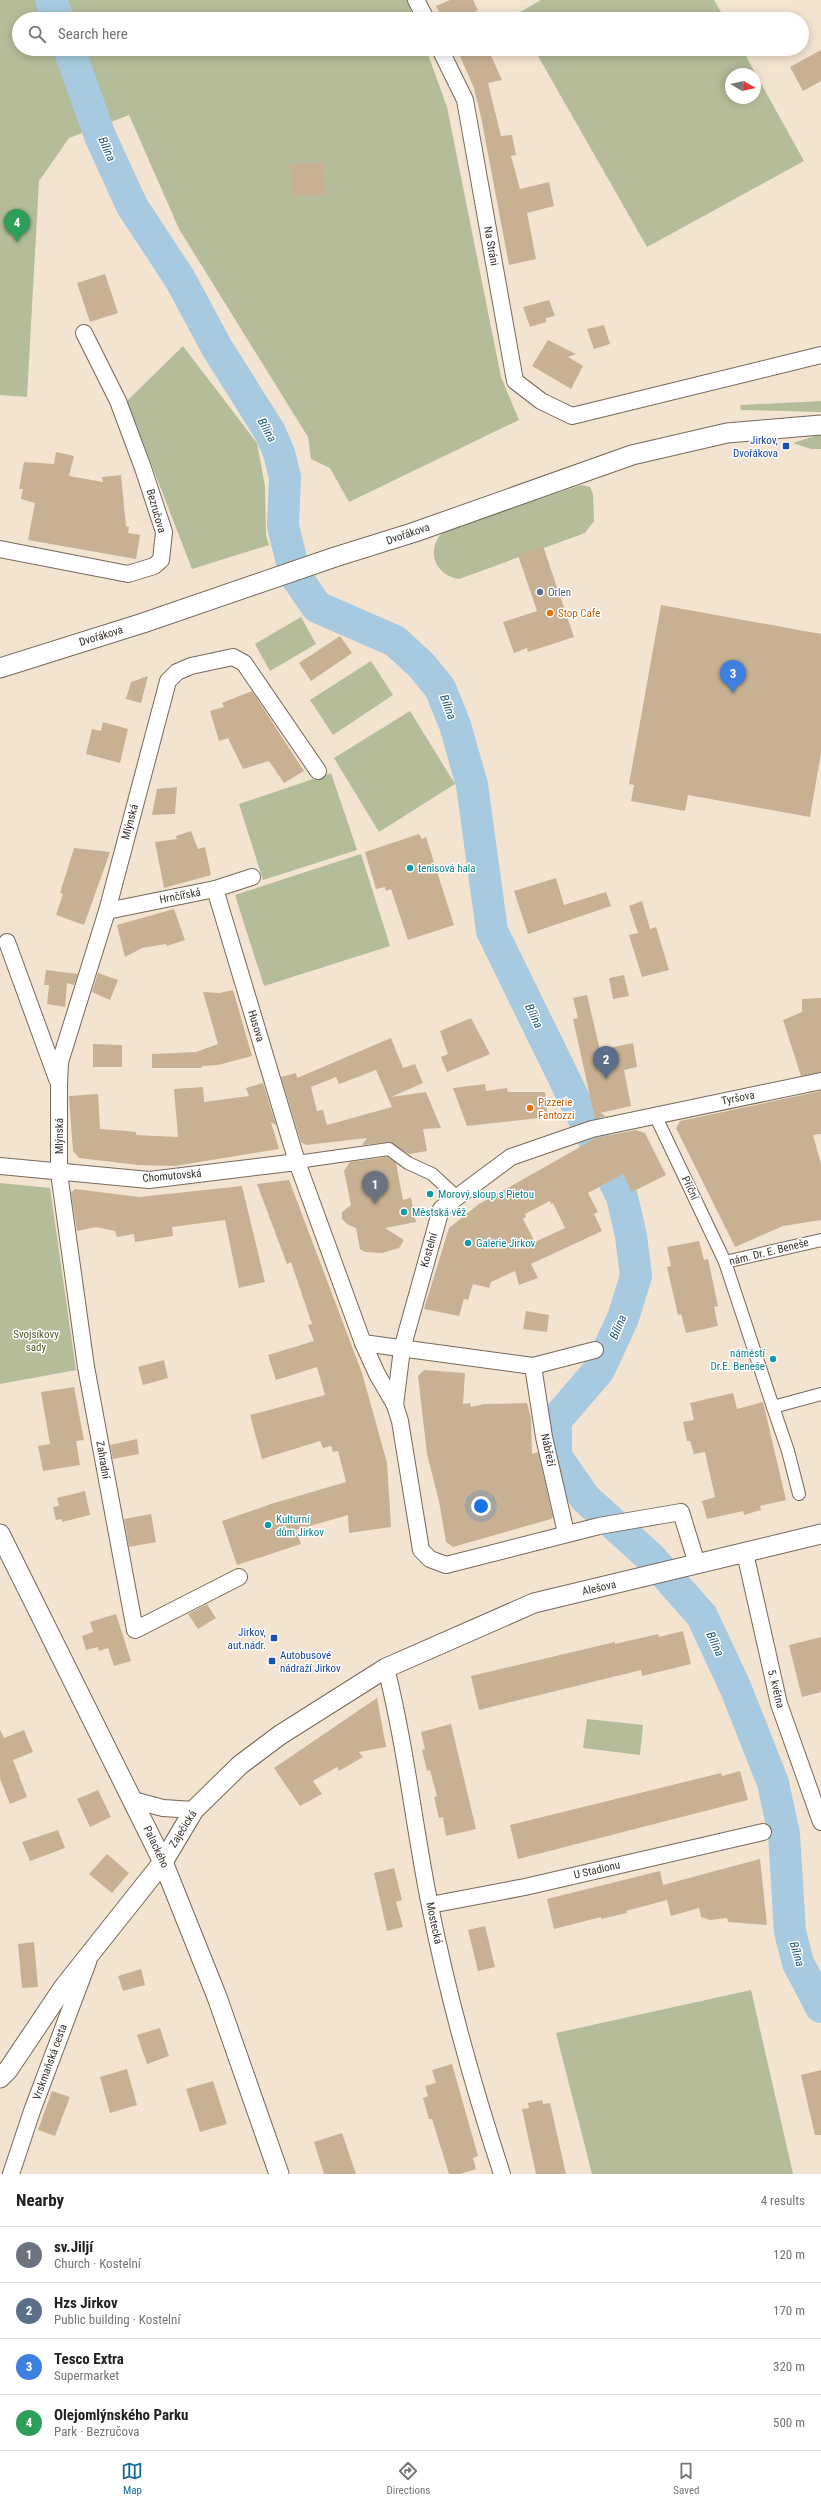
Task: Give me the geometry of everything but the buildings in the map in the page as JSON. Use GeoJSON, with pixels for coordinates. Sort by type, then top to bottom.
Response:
{"type":"FeatureCollection","features":[{"type":"Feature","properties":{"kind":"street"},"geometry":{"type":"LineString","coordinates":[[416,0],[422,12]]}},
{"type":"Feature","properties":{"kind":"street","name":"Na Stráni"},"geometry":{"type":"LineString","coordinates":[[443,56],[465,100],[515,381],[541,401],[572,416],[821,355]]}},
{"type":"Feature","properties":{"kind":"street","name":"Bezručova"},"geometry":{"type":"LineString","coordinates":[[0,549],[128,574],[154,566],[161,560],[164,532],[143,468],[118,402],[84,333]]}},
{"type":"Feature","properties":{"kind":"street","name":"Dvořákova"},"geometry":{"type":"LineString","coordinates":[[0,668],[143,623],[335,557],[415,532],[567,476],[659,447],[727,433],[821,425]]}},
{"type":"Feature","properties":{"kind":"street","name":"Mlýnská"},"geometry":{"type":"LineString","coordinates":[[59,1173],[60,1062],[107,910],[168,681],[177,672],[191,666],[233,657],[244,663],[318,771]]}},
{"type":"Feature","properties":{"kind":"street","name":"Hrnčířská"},"geometry":{"type":"LineString","coordinates":[[107,910],[215,889],[252,877]]}},
{"type":"Feature","properties":{"kind":"street","name":"Husova"},"geometry":{"type":"LineString","coordinates":[[215,889],[297,1162]]}},
{"type":"Feature","properties":{"kind":"street"},"geometry":{"type":"LineString","coordinates":[[7,942],[59,1085]]}},
{"type":"Feature","properties":{"kind":"street","name":"Tyršova"},"geometry":{"type":"LineString","coordinates":[[655,1115],[821,1082]]}},
{"type":"Feature","properties":{"kind":"street","name":"Kostelní"},"geometry":{"type":"LineString","coordinates":[[395,1405],[402,1349],[441,1209],[511,1157],[587,1131],[655,1115]]}},
{"type":"Feature","properties":{"kind":"street","name":"Příční"},"geometry":{"type":"LineString","coordinates":[[655,1115],[725,1262]]}},
{"type":"Feature","properties":{"kind":"street"},"geometry":{"type":"LineString","coordinates":[[297,1162],[389,1149],[408,1163],[432,1174],[457,1197]]}},
{"type":"Feature","properties":{"kind":"street","name":"Chomutovská"},"geometry":{"type":"LineString","coordinates":[[0,1166],[59,1173],[148,1180],[297,1162]]}},
{"type":"Feature","properties":{"kind":"street","name":"Kostelní"},"geometry":{"type":"LineString","coordinates":[[297,1162],[363,1343],[377,1374],[395,1405],[400,1420],[421,1550],[430,1559],[446,1565],[566,1533]]}},
{"type":"Feature","properties":{"kind":"street","name":"Zahradní"},"geometry":{"type":"LineString","coordinates":[[59,1173],[86,1367],[135,1630],[239,1578]]}},
{"type":"Feature","properties":{"kind":"street","name":"nám. Dr. E. Beneše"},"geometry":{"type":"LineString","coordinates":[[799,1494],[788,1451],[725,1262],[821,1240]]}},
{"type":"Feature","properties":{"kind":"street"},"geometry":{"type":"LineString","coordinates":[[363,1343],[533,1366],[595,1350]]}},
{"type":"Feature","properties":{"kind":"street","name":"Nábřeží"},"geometry":{"type":"LineString","coordinates":[[533,1366],[544,1437],[566,1533]]}},
{"type":"Feature","properties":{"kind":"street"},"geometry":{"type":"LineString","coordinates":[[773,1407],[821,1394]]}},
{"type":"Feature","properties":{"kind":"street"},"geometry":{"type":"LineString","coordinates":[[566,1533],[627,1519],[680,1512],[697,1564]]}},
{"type":"Feature","properties":{"kind":"street","name":"Palackého"},"geometry":{"type":"LineString","coordinates":[[0,1534],[163,1862],[217,1997],[279,2174]]}},
{"type":"Feature","properties":{"kind":"street","name":"Alešova"},"geometry":{"type":"LineString","coordinates":[[386,1668],[534,1603],[821,1534]]}},
{"type":"Feature","properties":{"kind":"street","name":"5. května"},"geometry":{"type":"LineString","coordinates":[[745,1553],[779,1704],[821,1822]]}},
{"type":"Feature","properties":{"kind":"street","name":"Zaječická"},"geometry":{"type":"LineString","coordinates":[[0,2078],[8,2070],[63,1988],[163,1862],[194,1810],[240,1765],[280,1735],[386,1668]]}},
{"type":"Feature","properties":{"kind":"street","name":"Mostecká"},"geometry":{"type":"LineString","coordinates":[[386,1668],[405,1757],[430,1905],[451,1999],[502,2174]]}},
{"type":"Feature","properties":{"kind":"street"},"geometry":{"type":"LineString","coordinates":[[133,1800],[164,1808],[194,1810]]}},
{"type":"Feature","properties":{"kind":"street","name":"U Stadionu"},"geometry":{"type":"LineString","coordinates":[[430,1905],[525,1887],[763,1832]]}},
{"type":"Feature","properties":{"kind":"street","name":"Vrskmaňská cesta"},"geometry":{"type":"LineString","coordinates":[[11,2174],[32,2111],[92,1951]]}},
{"type":"Feature","properties":{"kind":"green space"},"geometry":{"type":"Polygon","coordinates":[[[0,0],[407,0],[411,12],[12,12],[12,56],[429,56],[447,107],[501,377],[519,420],[349,502],[330,468],[311,459],[308,437],[179,229],[129,115],[69,138],[39,181],[27,397],[0,395],[0,0]]]}},
{"type":"Feature","properties":{"kind":"green space"},"geometry":{"type":"Polygon","coordinates":[[[541,0],[714,0],[721,12],[520,12],[541,0]]]}},
{"type":"Feature","properties":{"kind":"green space"},"geometry":{"type":"Polygon","coordinates":[[[538,56],[746,56],[753,68],[725,68],[725,104],[761,104],[761,83],[804,161],[647,247],[538,56]]]}},
{"type":"Feature","properties":{"kind":"green space"},"geometry":{"type":"Polygon","coordinates":[[[183,346],[257,443],[265,486],[266,536],[269,545],[192,569],[127,401],[183,346]]]}},
{"type":"Feature","properties":{"kind":"green space"},"geometry":{"type":"Polygon","coordinates":[[[821,401],[821,412],[741,410],[740,405],[821,401]]]}},
{"type":"Feature","properties":{"kind":"green space"},"geometry":{"type":"Polygon","coordinates":[[[821,434],[821,449],[811,449],[793,443],[821,434]]]}},
{"type":"Feature","properties":{"kind":"green space"},"geometry":{"type":"Polygon","coordinates":[[[581,485],[590,487],[593,494],[594,521],[585,533],[459,579],[450,577],[438,567],[434,553],[435,546],[438,538],[444,531],[581,485]]]}},
{"type":"Feature","properties":{"kind":"green space"},"geometry":{"type":"Polygon","coordinates":[[[301,617],[316,644],[270,671],[255,644],[301,617]]]}},
{"type":"Feature","properties":{"kind":"green space"},"geometry":{"type":"Polygon","coordinates":[[[371,661],[393,695],[333,735],[310,700],[371,661]]]}},
{"type":"Feature","properties":{"kind":"green space"},"geometry":{"type":"Polygon","coordinates":[[[410,711],[455,784],[379,832],[334,758],[410,711]]]}},
{"type":"Feature","properties":{"kind":"green space"},"geometry":{"type":"Polygon","coordinates":[[[331,773],[357,850],[263,880],[239,804],[331,773]]]}},
{"type":"Feature","properties":{"kind":"green space"},"geometry":{"type":"Polygon","coordinates":[[[361,854],[390,946],[264,986],[235,895],[361,854]]]}},
{"type":"Feature","properties":{"kind":"green space","name":"Svojsíkovy sady"},"geometry":{"type":"Polygon","coordinates":[[[0,1183],[50,1188],[76,1370],[0,1384],[0,1183]]]}},
{"type":"Feature","properties":{"kind":"green space"},"geometry":{"type":"Polygon","coordinates":[[[587,1719],[643,1725],[640,1755],[583,1748],[587,1719]]]}},
{"type":"Feature","properties":{"kind":"green space"},"geometry":{"type":"Polygon","coordinates":[[[751,1990],[793,2174],[592,2174],[556,2033],[751,1990]]]}},
{"type":"Feature","properties":{"kind":"waterway","name":"Bílina"},"geometry":{"type":"LineString","coordinates":[[51,0],[55,12]]}},
{"type":"Feature","properties":{"kind":"waterway","name":"Bílina"},"geometry":{"type":"LineString","coordinates":[[71,56],[100,136],[132,206],[180,279],[217,348],[270,432],[279,453],[285,477],[283,526],[295,575],[317,607],[395,641],[421,665],[440,688],[455,725],[472,785],[492,931],[622,1197],[631,1236],[636,1276],[623,1318],[599,1370],[556,1420],[556,1456],[585,1498],[651,1558],[702,1616],[736,1689],[773,1783],[784,1834],[790,1932],[798,1963],[821,2007]]}},
{"type":"Feature","properties":{"kind":"place","name":"Olejomlýnského Parku"},"geometry":{"type":"Point","coordinates":[17,242]}},
{"type":"Feature","properties":{"kind":"place","name":"Jirkov, Dvořákova"},"geometry":{"type":"Point","coordinates":[786,446]}},
{"type":"Feature","properties":{"kind":"place","name":"Orlen"},"geometry":{"type":"Point","coordinates":[540,592]}},
{"type":"Feature","properties":{"kind":"place","name":"Stop Cafe"},"geometry":{"type":"Point","coordinates":[550,613]}},
{"type":"Feature","properties":{"kind":"place","name":"Tesco Extra"},"geometry":{"type":"Point","coordinates":[733,693]}},
{"type":"Feature","properties":{"kind":"place","name":"tenisová hala"},"geometry":{"type":"Point","coordinates":[410,868]}},
{"type":"Feature","properties":{"kind":"place","name":"Hzs Jirkov"},"geometry":{"type":"Point","coordinates":[606,1079]}},
{"type":"Feature","properties":{"kind":"place","name":"Pizzerie Fantozzi"},"geometry":{"type":"Point","coordinates":[530,1108]}},
{"type":"Feature","properties":{"kind":"place","name":"Morový sloup s Pietou"},"geometry":{"type":"Point","coordinates":[430,1194]}},
{"type":"Feature","properties":{"kind":"place","name":"sv.Jiljí"},"geometry":{"type":"Point","coordinates":[375,1204]}},
{"type":"Feature","properties":{"kind":"place","name":"Městská věž"},"geometry":{"type":"Point","coordinates":[404,1212]}},
{"type":"Feature","properties":{"kind":"place","name":"Galerie Jirkov"},"geometry":{"type":"Point","coordinates":[468,1243]}},
{"type":"Feature","properties":{"kind":"place","name":"náměstí Dr.E. Beneše"},"geometry":{"type":"Point","coordinates":[773,1359]}},
{"type":"Feature","properties":{"kind":"place","name":"Kulturní dům Jirkov"},"geometry":{"type":"Point","coordinates":[268,1525]}},
{"type":"Feature","properties":{"kind":"place","name":"Jirkov, aut.nádr."},"geometry":{"type":"Point","coordinates":[274,1638]}},
{"type":"Feature","properties":{"kind":"place","name":"Autobusové nádraží Jirkov"},"geometry":{"type":"Point","coordinates":[272,1661]}}]}
